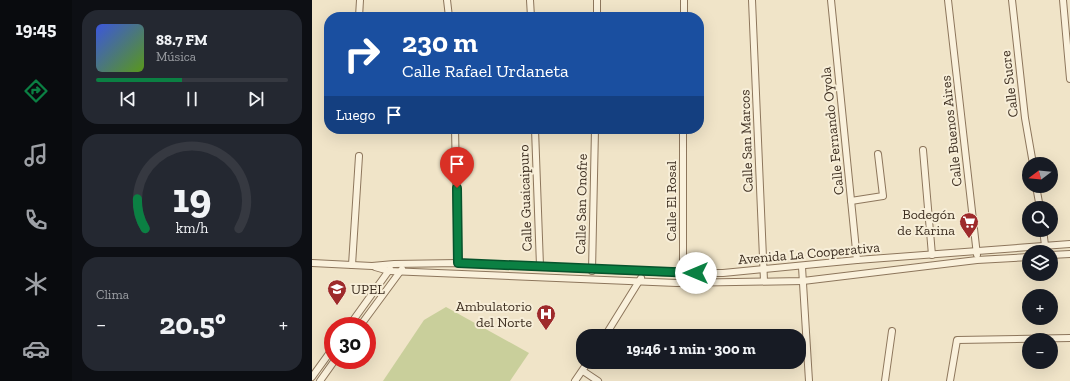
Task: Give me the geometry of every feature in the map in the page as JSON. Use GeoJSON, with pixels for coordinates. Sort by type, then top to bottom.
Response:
{"type":"FeatureCollection","features":[{"type":"Feature","properties":{"kind":"street"},"geometry":{"type":"LineString","coordinates":[[359,12],[360,0]]}},
{"type":"Feature","properties":{"kind":"street"},"geometry":{"type":"LineString","coordinates":[[447,0],[448,12]]}},
{"type":"Feature","properties":{"kind":"street"},"geometry":{"type":"LineString","coordinates":[[530,0],[531,12]]}},
{"type":"Feature","properties":{"kind":"street"},"geometry":{"type":"LineString","coordinates":[[597,0],[597,12]]}},
{"type":"Feature","properties":{"kind":"street"},"geometry":{"type":"LineString","coordinates":[[684,0],[684,12]]}},
{"type":"Feature","properties":{"kind":"street","name":"Calle San Marcos"},"geometry":{"type":"LineString","coordinates":[[752,0],[764,282]]}},
{"type":"Feature","properties":{"kind":"street","name":"Calle Fernando Oyola"},"geometry":{"type":"LineString","coordinates":[[831,0],[857,260]]}},
{"type":"Feature","properties":{"kind":"street","name":"Calle Buenos Aires"},"geometry":{"type":"LineString","coordinates":[[948,0],[977,260]]}},
{"type":"Feature","properties":{"kind":"street","name":"Calle Sucre"},"geometry":{"type":"LineString","coordinates":[[1012,0],[1025,118],[1032,157]]}},
{"type":"Feature","properties":{"kind":"street"},"geometry":{"type":"LineString","coordinates":[[1063,0],[1070,79]]}},
{"type":"Feature","properties":{"kind":"street"},"geometry":{"type":"LineString","coordinates":[[455,134],[458,263]]}},
{"type":"Feature","properties":{"kind":"street","name":"Calle Guaicaipuro"},"geometry":{"type":"LineString","coordinates":[[535,134],[540,266]]}},
{"type":"Feature","properties":{"kind":"street","name":"Calle San Onofre"},"geometry":{"type":"LineString","coordinates":[[593,279],[595,134]]}},
{"type":"Feature","properties":{"kind":"street","name":"Calle El Rosal"},"geometry":{"type":"LineString","coordinates":[[683,134],[683,273]]}},
{"type":"Feature","properties":{"kind":"street"},"geometry":{"type":"LineString","coordinates":[[923,150],[932,255]]}},
{"type":"Feature","properties":{"kind":"street"},"geometry":{"type":"LineString","coordinates":[[851,201],[882,196],[878,154]]}},
{"type":"Feature","properties":{"kind":"street"},"geometry":{"type":"LineString","coordinates":[[352,265],[359,156]]}},
{"type":"Feature","properties":{"kind":"street"},"geometry":{"type":"LineString","coordinates":[[1044,237],[1045,245]]}},
{"type":"Feature","properties":{"kind":"street","name":"Avenida La Cooperativa"},"geometry":{"type":"LineString","coordinates":[[1045,245],[1070,244]]}},
{"type":"Feature","properties":{"kind":"street","name":"Avenida La Cooperativa"},"geometry":{"type":"LineString","coordinates":[[312,263],[372,266],[405,263],[458,263],[683,273],[763,270],[857,260],[1022,247]]}},
{"type":"Feature","properties":{"kind":"street"},"geometry":{"type":"LineString","coordinates":[[1058,255],[1070,254]]}},
{"type":"Feature","properties":{"kind":"street","name":"Avenida La Cooperativa"},"geometry":{"type":"LineString","coordinates":[[389,272],[400,271],[677,283],[764,282],[803,281],[977,260],[1022,257]]}},
{"type":"Feature","properties":{"kind":"street"},"geometry":{"type":"LineString","coordinates":[[367,317],[405,263]]}},
{"type":"Feature","properties":{"kind":"street"},"geometry":{"type":"LineString","coordinates":[[356,317],[394,264]]}},
{"type":"Feature","properties":{"kind":"street"},"geometry":{"type":"LineString","coordinates":[[372,266],[389,272]]}},
{"type":"Feature","properties":{"kind":"street"},"geometry":{"type":"LineString","coordinates":[[802,267],[809,381]]}},
{"type":"Feature","properties":{"kind":"street"},"geometry":{"type":"LineString","coordinates":[[609,329],[645,272]]}},
{"type":"Feature","properties":{"kind":"street"},"geometry":{"type":"LineString","coordinates":[[886,381],[892,331]]}},
{"type":"Feature","properties":{"kind":"street"},"geometry":{"type":"LineString","coordinates":[[950,381],[957,340],[1070,338]]}},
{"type":"Feature","properties":{"kind":"street"},"geometry":{"type":"LineString","coordinates":[[312,377],[324,360]]}},
{"type":"Feature","properties":{"kind":"street"},"geometry":{"type":"LineString","coordinates":[[320,381],[329,369]]}},
{"type":"Feature","properties":{"kind":"street"},"geometry":{"type":"LineString","coordinates":[[575,381],[583,371],[598,381]]}},
{"type":"Feature","properties":{"kind":"green space"},"geometry":{"type":"Polygon","coordinates":[[[446,307],[529,353],[510,381],[383,381],[424,320],[446,307]]]}},
{"type":"Feature","properties":{"kind":"place","name":"Bodegón de Karina"},"geometry":{"type":"Point","coordinates":[969,239]}},
{"type":"Feature","properties":{"kind":"place","name":"UPEL"},"geometry":{"type":"Point","coordinates":[337,306]}},
{"type":"Feature","properties":{"kind":"place","name":"Ambulatorio del Norte"},"geometry":{"type":"Point","coordinates":[546,331]}},
{"type":"Feature","properties":{"kind":"route"},"geometry":{"type":"LineString","coordinates":[[457,188],[458,263],[696,273]]}}]}
